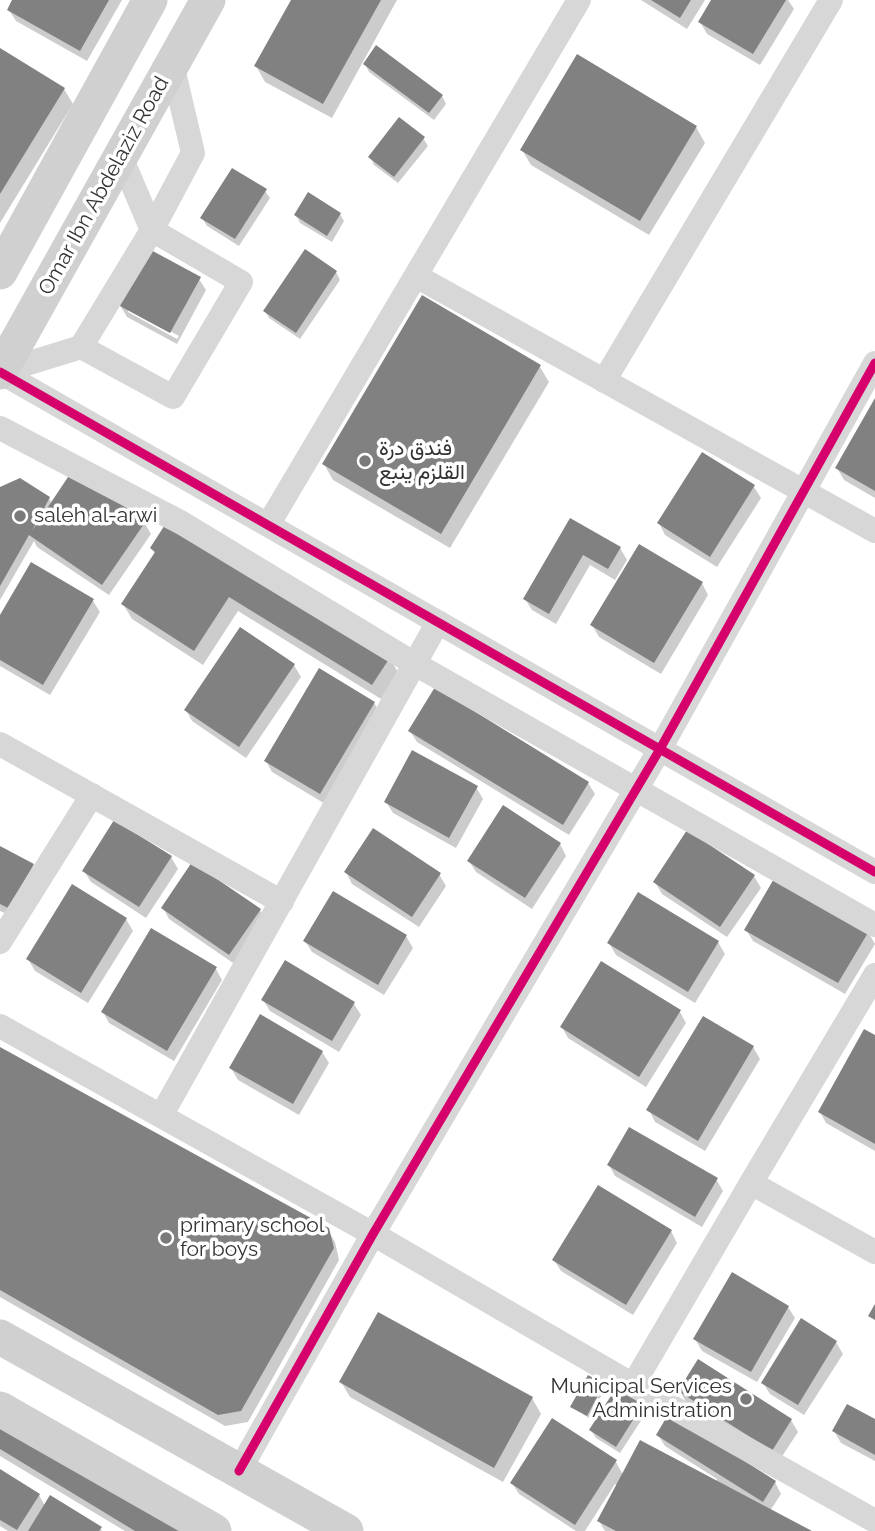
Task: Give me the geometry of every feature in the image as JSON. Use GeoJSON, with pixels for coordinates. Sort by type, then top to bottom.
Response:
{"type":"FeatureCollection","features":[{"type":"Feature","properties":{"kind":"main road"},"geometry":{"type":"LineString","coordinates":[[0,272],[150,0]]}},
{"type":"Feature","properties":{"kind":"main road","name":"Omar Ibn Abdelaziz Road"},"geometry":{"type":"LineString","coordinates":[[0,372],[208,0]]}},
{"type":"Feature","properties":{"kind":"main road"},"geometry":{"type":"LineString","coordinates":[[0,1337],[346,1531]]}},
{"type":"Feature","properties":{"kind":"main road"},"geometry":{"type":"LineString","coordinates":[[0,1409],[212,1530]]}},
{"type":"Feature","properties":{"kind":"street"},"geometry":{"type":"LineString","coordinates":[[268,525],[579,0]]}},
{"type":"Feature","properties":{"kind":"street"},"geometry":{"type":"LineString","coordinates":[[604,381],[831,0]]}},
{"type":"Feature","properties":{"kind":"street"},"geometry":{"type":"LineString","coordinates":[[0,372],[81,347],[152,230],[193,153],[172,64]]}},
{"type":"Feature","properties":{"kind":"street"},"geometry":{"type":"LineString","coordinates":[[81,347],[173,397],[241,282],[152,230],[121,156]]}},
{"type":"Feature","properties":{"kind":"street"},"geometry":{"type":"LineString","coordinates":[[416,276],[875,531]]}},
{"type":"Feature","properties":{"kind":"street"},"geometry":{"type":"LineString","coordinates":[[239,1471],[373,1234],[660,749],[875,363]]}},
{"type":"Feature","properties":{"kind":"street"},"geometry":{"type":"LineString","coordinates":[[0,372],[875,872]]}},
{"type":"Feature","properties":{"kind":"street"},"geometry":{"type":"LineString","coordinates":[[0,428],[181,523],[415,664],[875,925]]}},
{"type":"Feature","properties":{"kind":"street"},"geometry":{"type":"LineString","coordinates":[[181,523],[221,498]]}},
{"type":"Feature","properties":{"kind":"street"},"geometry":{"type":"LineString","coordinates":[[161,1116],[438,622]]}},
{"type":"Feature","properties":{"kind":"street"},"geometry":{"type":"LineString","coordinates":[[0,744],[282,902]]}},
{"type":"Feature","properties":{"kind":"street"},"geometry":{"type":"LineString","coordinates":[[0,942],[92,795]]}},
{"type":"Feature","properties":{"kind":"street"},"geometry":{"type":"LineString","coordinates":[[633,1385],[875,975]]}},
{"type":"Feature","properties":{"kind":"street"},"geometry":{"type":"LineString","coordinates":[[0,1026],[373,1234],[875,1521]]}},
{"type":"Feature","properties":{"kind":"street"},"geometry":{"type":"LineString","coordinates":[[751,1183],[875,1252]]}},
{"type":"Feature","properties":{"kind":"building"},"geometry":{"type":"Polygon","coordinates":[[[12,0],[109,0],[80,51],[7,10],[12,0]]]}},
{"type":"Feature","properties":{"kind":"building"},"geometry":{"type":"Polygon","coordinates":[[[291,0],[381,0],[323,104],[254,66],[291,0]]]}},
{"type":"Feature","properties":{"kind":"building"},"geometry":{"type":"Polygon","coordinates":[[[651,0],[691,0],[680,18],[651,0]]]}},
{"type":"Feature","properties":{"kind":"building"},"geometry":{"type":"Polygon","coordinates":[[[711,0],[786,0],[753,54],[698,22],[711,0]]]}},
{"type":"Feature","properties":{"kind":"building"},"geometry":{"type":"Polygon","coordinates":[[[376,45],[443,95],[429,113],[363,64],[376,45]]]}},
{"type":"Feature","properties":{"kind":"building"},"geometry":{"type":"Polygon","coordinates":[[[0,48],[65,88],[0,194],[0,48]]]}},
{"type":"Feature","properties":{"kind":"building"},"geometry":{"type":"Polygon","coordinates":[[[577,54],[697,126],[640,221],[520,150],[577,54]]]}},
{"type":"Feature","properties":{"kind":"building"},"geometry":{"type":"Polygon","coordinates":[[[399,117],[425,137],[394,177],[368,157],[399,117]]]}},
{"type":"Feature","properties":{"kind":"building"},"geometry":{"type":"Polygon","coordinates":[[[232,168],[267,189],[235,239],[200,218],[232,168]]]}},
{"type":"Feature","properties":{"kind":"building"},"geometry":{"type":"Polygon","coordinates":[[[308,192],[341,213],[327,236],[294,215],[308,192]]]}},
{"type":"Feature","properties":{"kind":"building"},"geometry":{"type":"Polygon","coordinates":[[[149,249],[201,277],[170,333],[118,305],[149,249]]]}},
{"type":"Feature","properties":{"kind":"building"},"geometry":{"type":"Polygon","coordinates":[[[305,249],[337,271],[296,333],[263,311],[305,249]]]}},
{"type":"Feature","properties":{"kind":"building"},"geometry":{"type":"Polygon","coordinates":[[[422,295],[541,365],[441,534],[322,464],[422,295]]]}},
{"type":"Feature","properties":{"kind":"building"},"geometry":{"type":"Polygon","coordinates":[[[875,398],[875,491],[835,468],[875,398]]]}},
{"type":"Feature","properties":{"kind":"building"},"geometry":{"type":"Polygon","coordinates":[[[702,452],[755,485],[710,557],[657,523],[702,452]]]}},
{"type":"Feature","properties":{"kind":"building"},"geometry":{"type":"Polygon","coordinates":[[[72,471],[146,521],[102,585],[29,535],[0,586],[0,487],[20,478],[50,497],[32,531],[72,471]]]}},
{"type":"Feature","properties":{"kind":"building"},"geometry":{"type":"Polygon","coordinates":[[[570,518],[621,547],[608,569],[583,555],[549,614],[523,599],[570,518]]]}},
{"type":"Feature","properties":{"kind":"building"},"geometry":{"type":"Polygon","coordinates":[[[168,520],[391,656],[372,685],[229,597],[194,651],[121,604],[155,552],[150,548],[168,520]]]}},
{"type":"Feature","properties":{"kind":"building"},"geometry":{"type":"Polygon","coordinates":[[[639,544],[703,582],[654,663],[590,625],[639,544]]]}},
{"type":"Feature","properties":{"kind":"building"},"geometry":{"type":"Polygon","coordinates":[[[31,562],[94,599],[43,685],[0,660],[0,615],[31,562]]]}},
{"type":"Feature","properties":{"kind":"building"},"geometry":{"type":"Polygon","coordinates":[[[240,627],[295,664],[239,747],[184,710],[240,627]]]}},
{"type":"Feature","properties":{"kind":"building"},"geometry":{"type":"Polygon","coordinates":[[[319,668],[375,702],[320,794],[264,761],[319,668]]]}},
{"type":"Feature","properties":{"kind":"building"},"geometry":{"type":"Polygon","coordinates":[[[435,687],[589,782],[563,825],[408,731],[435,687]]]}},
{"type":"Feature","properties":{"kind":"building"},"geometry":{"type":"Polygon","coordinates":[[[412,750],[478,786],[449,838],[384,802],[412,750]]]}},
{"type":"Feature","properties":{"kind":"building"},"geometry":{"type":"Polygon","coordinates":[[[503,805],[561,843],[525,898],[467,861],[503,805]]]}},
{"type":"Feature","properties":{"kind":"building"},"geometry":{"type":"Polygon","coordinates":[[[114,820],[172,856],[139,907],[82,871],[114,820]]]}},
{"type":"Feature","properties":{"kind":"building"},"geometry":{"type":"Polygon","coordinates":[[[373,828],[441,873],[412,917],[344,872],[373,828]]]}},
{"type":"Feature","properties":{"kind":"building"},"geometry":{"type":"Polygon","coordinates":[[[687,830],[755,875],[720,927],[653,882],[687,830]]]}},
{"type":"Feature","properties":{"kind":"building"},"geometry":{"type":"Polygon","coordinates":[[[0,846],[34,864],[8,908],[0,904],[0,846]]]}},
{"type":"Feature","properties":{"kind":"building"},"geometry":{"type":"Polygon","coordinates":[[[192,862],[261,909],[229,955],[161,908],[192,862]]]}},
{"type":"Feature","properties":{"kind":"building"},"geometry":{"type":"Polygon","coordinates":[[[775,877],[869,931],[838,983],[744,930],[775,877]]]}},
{"type":"Feature","properties":{"kind":"building"},"geometry":{"type":"Polygon","coordinates":[[[72,884],[127,918],[81,993],[26,959],[72,884]]]}},
{"type":"Feature","properties":{"kind":"building"},"geometry":{"type":"Polygon","coordinates":[[[333,891],[407,935],[378,985],[303,941],[333,891]]]}},
{"type":"Feature","properties":{"kind":"building"},"geometry":{"type":"Polygon","coordinates":[[[638,892],[719,941],[688,992],[607,943],[638,892]]]}},
{"type":"Feature","properties":{"kind":"building"},"geometry":{"type":"Polygon","coordinates":[[[151,928],[217,967],[167,1051],[101,1012],[151,928]]]}},
{"type":"Feature","properties":{"kind":"building"},"geometry":{"type":"Polygon","coordinates":[[[285,960],[355,1002],[332,1041],[261,1000],[285,960]]]}},
{"type":"Feature","properties":{"kind":"building"},"geometry":{"type":"Polygon","coordinates":[[[601,961],[681,1010],[639,1077],[560,1027],[601,961]]]}},
{"type":"Feature","properties":{"kind":"building"},"geometry":{"type":"Polygon","coordinates":[[[260,1014],[323,1051],[293,1104],[229,1068],[260,1014]]]}},
{"type":"Feature","properties":{"kind":"building"},"geometry":{"type":"Polygon","coordinates":[[[703,1016],[754,1046],[698,1141],[646,1110],[703,1016]]]}},
{"type":"Feature","properties":{"kind":"building"},"geometry":{"type":"Polygon","coordinates":[[[864,1029],[875,1035],[875,1144],[818,1112],[864,1029]]]}},
{"type":"Feature","properties":{"kind":"building","name":"primary school for boys"},"geometry":{"type":"Polygon","coordinates":[[[0,1047],[329,1228],[334,1248],[241,1411],[218,1415],[0,1290],[0,1047]]]}},
{"type":"Feature","properties":{"kind":"building"},"geometry":{"type":"Polygon","coordinates":[[[629,1127],[718,1178],[695,1217],[607,1165],[629,1127]]]}},
{"type":"Feature","properties":{"kind":"building"},"geometry":{"type":"Polygon","coordinates":[[[598,1185],[672,1230],[626,1305],[552,1260],[598,1185]]]}},
{"type":"Feature","properties":{"kind":"building"},"geometry":{"type":"Polygon","coordinates":[[[732,1272],[789,1306],[751,1372],[693,1339],[732,1272]]]}},
{"type":"Feature","properties":{"kind":"building"},"geometry":{"type":"Polygon","coordinates":[[[875,1304],[875,1320],[868,1316],[875,1304]]]}},
{"type":"Feature","properties":{"kind":"building"},"geometry":{"type":"Polygon","coordinates":[[[378,1312],[533,1397],[494,1468],[339,1382],[378,1312]]]}},
{"type":"Feature","properties":{"kind":"building"},"geometry":{"type":"Polygon","coordinates":[[[801,1318],[837,1341],[798,1405],[761,1383],[801,1318]]]}},
{"type":"Feature","properties":{"kind":"building"},"geometry":{"type":"Polygon","coordinates":[[[698,1359],[792,1419],[772,1451],[678,1391],[698,1359]]]}},
{"type":"Feature","properties":{"kind":"building"},"geometry":{"type":"Polygon","coordinates":[[[588,1375],[604,1384],[587,1416],[570,1407],[588,1375]]]}},
{"type":"Feature","properties":{"kind":"building"},"geometry":{"type":"Polygon","coordinates":[[[616,1388],[643,1404],[616,1447],[589,1430],[616,1388]]]}},
{"type":"Feature","properties":{"kind":"building"},"geometry":{"type":"Polygon","coordinates":[[[847,1404],[875,1419],[875,1455],[832,1431],[847,1404]]]}},
{"type":"Feature","properties":{"kind":"building"},"geometry":{"type":"Polygon","coordinates":[[[0,1412],[183,1531],[135,1531],[0,1449],[0,1412]]]}},
{"type":"Feature","properties":{"kind":"building"},"geometry":{"type":"Polygon","coordinates":[[[669,1413],[776,1481],[763,1502],[656,1435],[669,1413]]]}},
{"type":"Feature","properties":{"kind":"building"},"geometry":{"type":"Polygon","coordinates":[[[552,1418],[617,1460],[575,1525],[510,1483],[552,1418]]]}},
{"type":"Feature","properties":{"kind":"building"},"geometry":{"type":"Polygon","coordinates":[[[640,1440],[812,1531],[616,1531],[597,1521],[640,1440]]]}},
{"type":"Feature","properties":{"kind":"building"},"geometry":{"type":"Polygon","coordinates":[[[0,1469],[40,1494],[17,1530],[0,1520],[0,1469]]]}},
{"type":"Feature","properties":{"kind":"building"},"geometry":{"type":"Polygon","coordinates":[[[50,1495],[102,1527],[99,1531],[28,1531],[50,1495]]]}},
{"type":"Feature","properties":{"kind":"cycle path"},"geometry":{"type":"LineString","coordinates":[[239,1471],[373,1234],[660,749],[875,363]]}},
{"type":"Feature","properties":{"kind":"cycle path"},"geometry":{"type":"LineString","coordinates":[[0,372],[875,872]]}},
{"type":"Feature","properties":{"kind":"place","name":"فندق درة القلزم ينبع"},"geometry":{"type":"Point","coordinates":[365,461]}},
{"type":"Feature","properties":{"kind":"place","name":"saleh al-arwi"},"geometry":{"type":"Point","coordinates":[20,516]}},
{"type":"Feature","properties":{"kind":"place","name":"primary school for boys"},"geometry":{"type":"Point","coordinates":[166,1238]}},
{"type":"Feature","properties":{"kind":"place","name":"Municipal Services Administration"},"geometry":{"type":"Point","coordinates":[746,1399]}}]}
